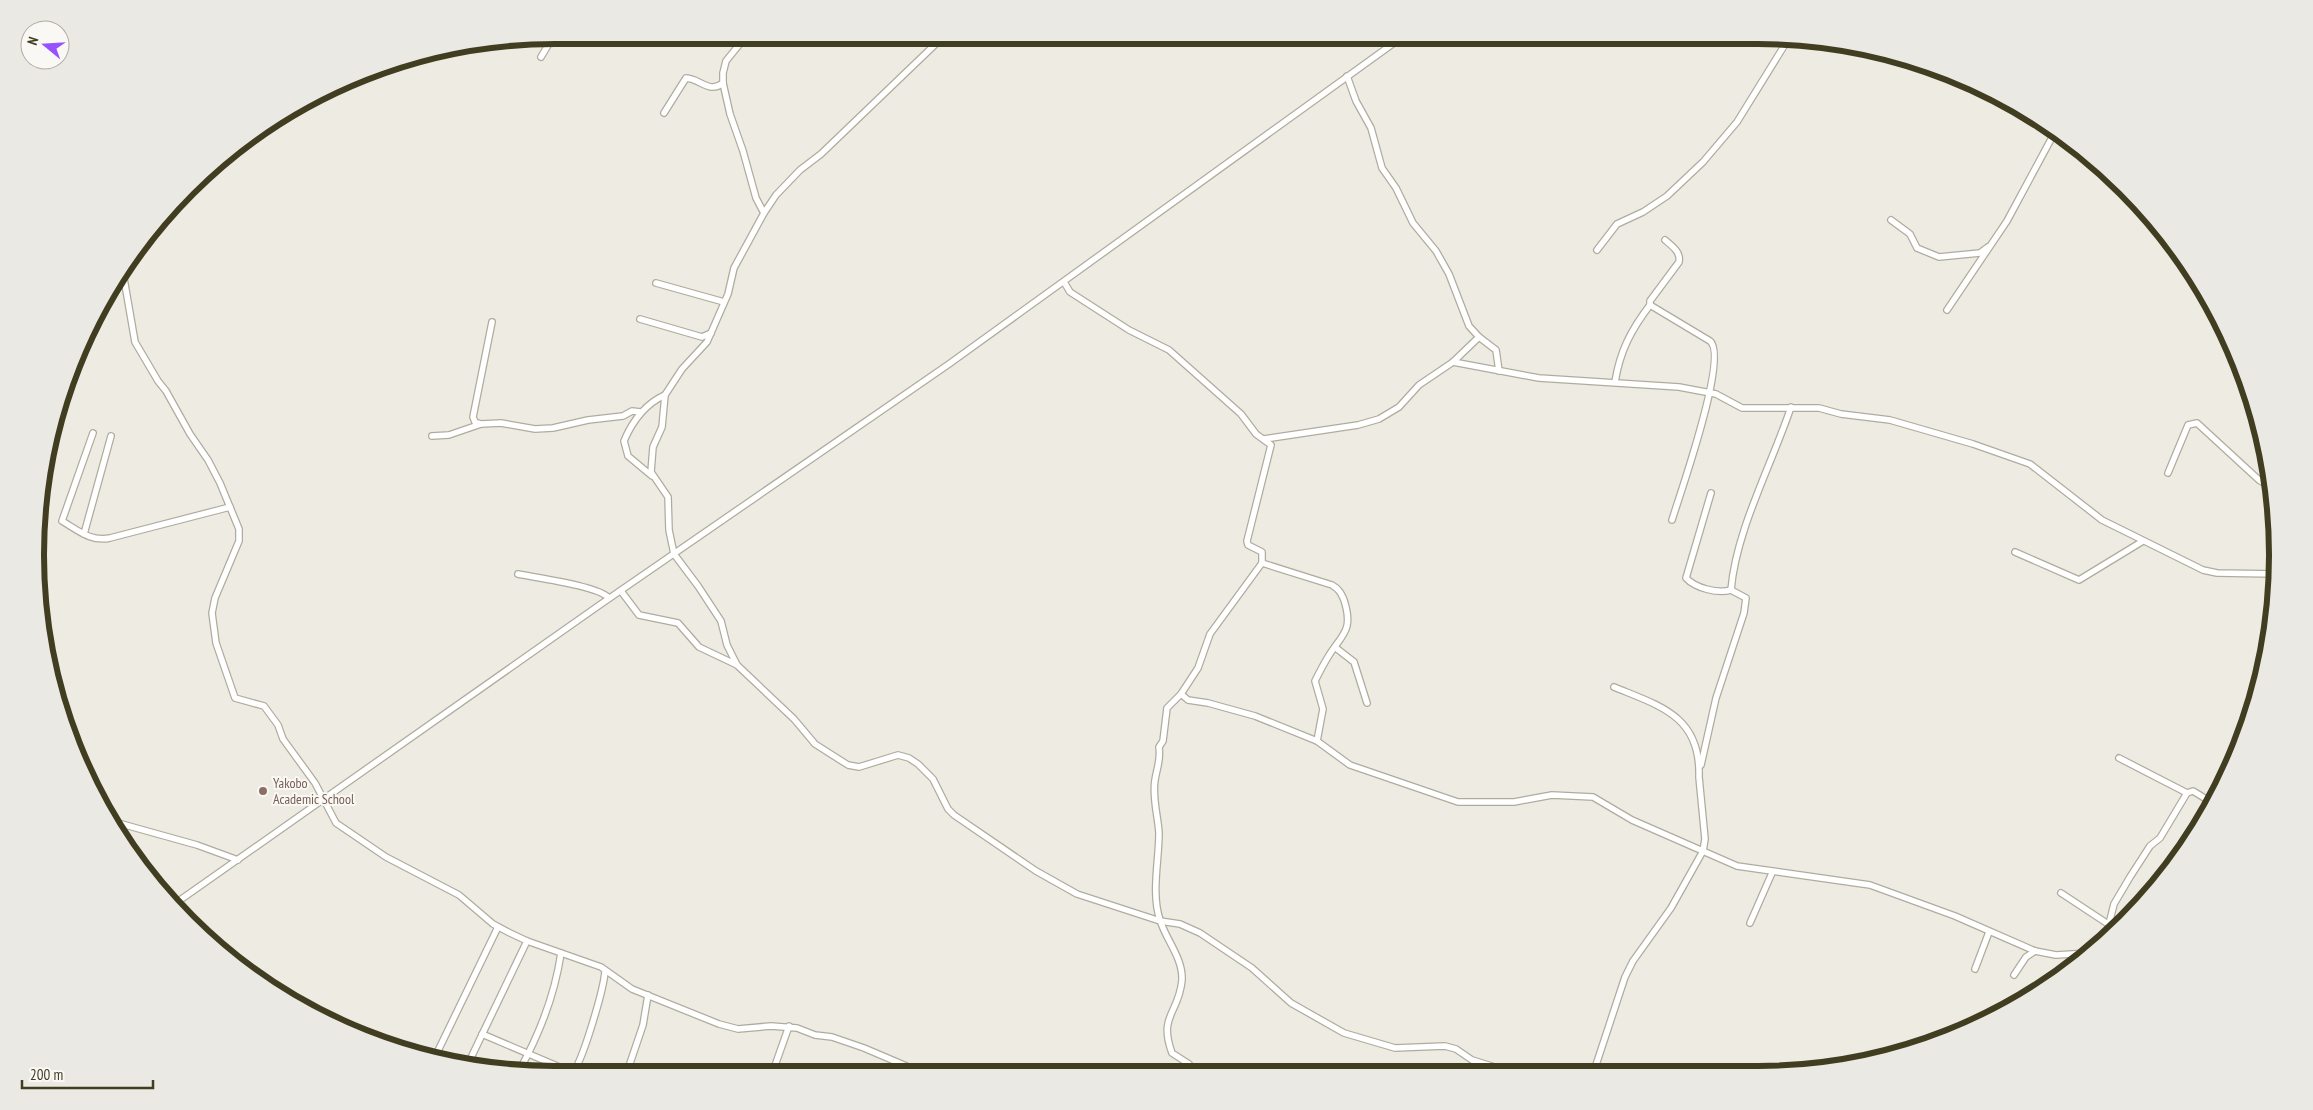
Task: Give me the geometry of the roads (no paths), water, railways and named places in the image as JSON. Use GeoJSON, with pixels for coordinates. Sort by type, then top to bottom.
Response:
{"type":"FeatureCollection","features":[{"type":"Feature","properties":{"kind":"street"},"geometry":{"type":"LineString","coordinates":[[541,57],[549,44]]}},
{"type":"Feature","properties":{"kind":"street"},"geometry":{"type":"LineString","coordinates":[[740,44],[726,61],[723,83],[730,114],[744,151],[756,198],[764,213]]}},
{"type":"Feature","properties":{"kind":"street"},"geometry":{"type":"LineString","coordinates":[[737,665],[727,645],[721,621],[674,554],[669,530],[668,497],[653,476],[628,456],[624,445],[627,435],[641,412],[649,404],[665,395],[682,369],[704,347],[724,302],[734,268],[776,195],[800,170],[821,154],[936,44]]}},
{"type":"Feature","properties":{"kind":"street"},"geometry":{"type":"LineString","coordinates":[[179,901],[1064,282],[1392,44]]}},
{"type":"Feature","properties":{"kind":"street"},"geometry":{"type":"LineString","coordinates":[[1597,250],[1617,224],[1643,212],[1667,196],[1703,162],[1737,122],[1785,45]]}},
{"type":"Feature","properties":{"kind":"street"},"geometry":{"type":"LineString","coordinates":[[1347,76],[1371,128],[1379,162],[1396,188],[1409,217],[1436,252],[1449,274],[1469,326],[1478,337],[1496,350],[1499,371]]}},
{"type":"Feature","properties":{"kind":"street"},"geometry":{"type":"LineString","coordinates":[[664,113],[686,78],[711,88],[718,87],[723,83]]}},
{"type":"Feature","properties":{"kind":"street"},"geometry":{"type":"LineString","coordinates":[[1948,310],[1996,238],[2052,137]]}},
{"type":"Feature","properties":{"kind":"street"},"geometry":{"type":"LineString","coordinates":[[1891,220],[1910,234],[1917,248],[1939,257],[1980,253],[1996,238]]}},
{"type":"Feature","properties":{"kind":"street"},"geometry":{"type":"LineString","coordinates":[[1615,382],[1619,358],[1628,337],[1650,305],[1650,301],[1679,262],[1680,257],[1675,249],[1665,240]]}},
{"type":"Feature","properties":{"kind":"street"},"geometry":{"type":"LineString","coordinates":[[124,280],[135,342],[190,434],[208,460],[239,529],[239,537],[213,607],[216,643],[235,698],[264,706],[278,725],[283,739],[325,799],[333,818],[342,828],[386,857],[455,892],[498,926],[527,942],[601,967],[605,972],[632,989],[735,1029],[789,1026],[815,1036],[844,1040],[906,1066]]}},
{"type":"Feature","properties":{"kind":"street"},"geometry":{"type":"LineString","coordinates":[[1064,282],[1070,292],[1129,330],[1168,350],[1241,414],[1256,434],[1271,445],[1247,541],[1248,545],[1262,552],[1262,563],[1210,634],[1200,664],[1181,694],[1167,708],[1163,741],[1159,747],[1161,759],[1155,779],[1159,835],[1156,903],[1160,921],[1175,952],[1181,976],[1177,1000],[1166,1025],[1166,1034],[1172,1052],[1190,1066]]}},
{"type":"Feature","properties":{"kind":"street"},"geometry":{"type":"LineString","coordinates":[[656,284],[724,302]]}},
{"type":"Feature","properties":{"kind":"street"},"geometry":{"type":"LineString","coordinates":[[1650,305],[1714,344],[1715,368],[1711,392],[1672,520]]}},
{"type":"Feature","properties":{"kind":"street"},"geometry":{"type":"LineString","coordinates":[[640,319],[702,337],[711,332]]}},
{"type":"Feature","properties":{"kind":"street"},"geometry":{"type":"LineString","coordinates":[[481,424],[475,422],[473,417],[492,322]]}},
{"type":"Feature","properties":{"kind":"street"},"geometry":{"type":"LineString","coordinates":[[1264,439],[1371,422],[1399,407],[1423,382],[1453,362],[1478,337]]}},
{"type":"Feature","properties":{"kind":"street"},"geometry":{"type":"LineString","coordinates":[[1453,362],[1539,378],[1615,382],[1663,387],[1675,386],[1711,392],[1739,408],[1819,408],[1840,414],[1884,419],[1954,438],[2023,461],[2052,479],[2090,512],[2203,570],[2217,574],[2268,574]]}},
{"type":"Feature","properties":{"kind":"street"},"geometry":{"type":"LineString","coordinates":[[653,476],[651,454],[662,427],[665,395]]}},
{"type":"Feature","properties":{"kind":"street"},"geometry":{"type":"LineString","coordinates":[[1732,590],[1754,502],[1779,444],[1791,407]]}},
{"type":"Feature","properties":{"kind":"street"},"geometry":{"type":"LineString","coordinates":[[432,436],[449,434],[481,424],[501,423],[536,429],[552,428],[588,420],[623,416],[632,411],[641,412]]}},
{"type":"Feature","properties":{"kind":"street"},"geometry":{"type":"LineString","coordinates":[[2168,473],[2188,425],[2196,423],[2264,483]]}},
{"type":"Feature","properties":{"kind":"street"},"geometry":{"type":"LineString","coordinates":[[93,433],[62,522],[93,539],[102,540],[230,507]]}},
{"type":"Feature","properties":{"kind":"street"},"geometry":{"type":"LineString","coordinates":[[84,534],[111,436]]}},
{"type":"Feature","properties":{"kind":"street"},"geometry":{"type":"LineString","coordinates":[[1596,1066],[1625,977],[1633,961],[1671,908],[1703,851],[1705,839],[1699,777],[1716,698],[1744,613],[1746,598],[1732,590],[1715,590],[1690,583],[1686,578],[1712,494]]}},
{"type":"Feature","properties":{"kind":"street"},"geometry":{"type":"LineString","coordinates":[[2015,552],[2068,577],[2080,580],[2142,540]]}},
{"type":"Feature","properties":{"kind":"street"},"geometry":{"type":"LineString","coordinates":[[1262,563],[1332,585],[1339,590],[1346,606],[1348,621],[1346,633],[1336,648],[1328,655],[1314,684],[1321,697],[1323,709],[1317,741]]}},
{"type":"Feature","properties":{"kind":"street"},"geometry":{"type":"LineString","coordinates":[[518,574],[605,593],[610,598]]}},
{"type":"Feature","properties":{"kind":"street"},"geometry":{"type":"LineString","coordinates":[[621,591],[639,615],[678,623],[699,647],[737,665],[794,719],[815,744],[848,765],[859,767],[898,755],[909,758],[932,779],[948,809],[954,815],[1036,871],[1077,894],[1160,921],[1180,924],[1200,933],[1252,968],[1296,1007],[1355,1038],[1395,1048],[1445,1046],[1456,1050],[1472,1060],[1489,1066]]}},
{"type":"Feature","properties":{"kind":"street"},"geometry":{"type":"LineString","coordinates":[[1336,648],[1354,662],[1367,704]]}},
{"type":"Feature","properties":{"kind":"street"},"geometry":{"type":"LineString","coordinates":[[1614,687],[1663,707],[1683,722],[1690,734],[1701,767]]}},
{"type":"Feature","properties":{"kind":"street"},"geometry":{"type":"LineString","coordinates":[[1181,694],[1188,700],[1208,702],[1254,716],[1317,741],[1350,765],[1458,802],[1514,802],[1552,795],[1592,797],[1632,820],[1737,866],[1772,873],[1870,885],[1891,891],[1955,916],[2035,951],[2056,955],[2078,954]]}},
{"type":"Feature","properties":{"kind":"street"},"geometry":{"type":"LineString","coordinates":[[2119,758],[2187,793]]}},
{"type":"Feature","properties":{"kind":"street"},"geometry":{"type":"LineString","coordinates":[[2107,928],[2114,904],[2130,876],[2150,846],[2160,838],[2187,793],[2193,791],[2207,800]]}},
{"type":"Feature","properties":{"kind":"street"},"geometry":{"type":"LineString","coordinates":[[120,824],[197,845],[238,860]]}},
{"type":"Feature","properties":{"kind":"street"},"geometry":{"type":"LineString","coordinates":[[1750,923],[1772,873]]}},
{"type":"Feature","properties":{"kind":"street"},"geometry":{"type":"LineString","coordinates":[[2061,893],[2108,924]]}},
{"type":"Feature","properties":{"kind":"street"},"geometry":{"type":"LineString","coordinates":[[437,1052],[498,926]]}},
{"type":"Feature","properties":{"kind":"street"},"geometry":{"type":"LineString","coordinates":[[1975,969],[1989,932]]}},
{"type":"Feature","properties":{"kind":"street"},"geometry":{"type":"LineString","coordinates":[[470,1059],[527,942]]}},
{"type":"Feature","properties":{"kind":"street"},"geometry":{"type":"LineString","coordinates":[[2014,974],[2026,957],[2035,951]]}},
{"type":"Feature","properties":{"kind":"street"},"geometry":{"type":"LineString","coordinates":[[523,1065],[529,1054],[557,980],[561,953]]}},
{"type":"Feature","properties":{"kind":"street"},"geometry":{"type":"LineString","coordinates":[[577,1066],[597,1010],[604,985],[605,972]]}},
{"type":"Feature","properties":{"kind":"street"},"geometry":{"type":"LineString","coordinates":[[629,1066],[643,1025],[648,995]]}},
{"type":"Feature","properties":{"kind":"street"},"geometry":{"type":"LineString","coordinates":[[775,1066],[789,1026]]}},
{"type":"Feature","properties":{"kind":"street"},"geometry":{"type":"LineString","coordinates":[[482,1034],[556,1066]]}},
{"type":"Feature","properties":{"kind":"place","name":"Yakobo Academic School"},"geometry":{"type":"Point","coordinates":[263,791]}}]}
